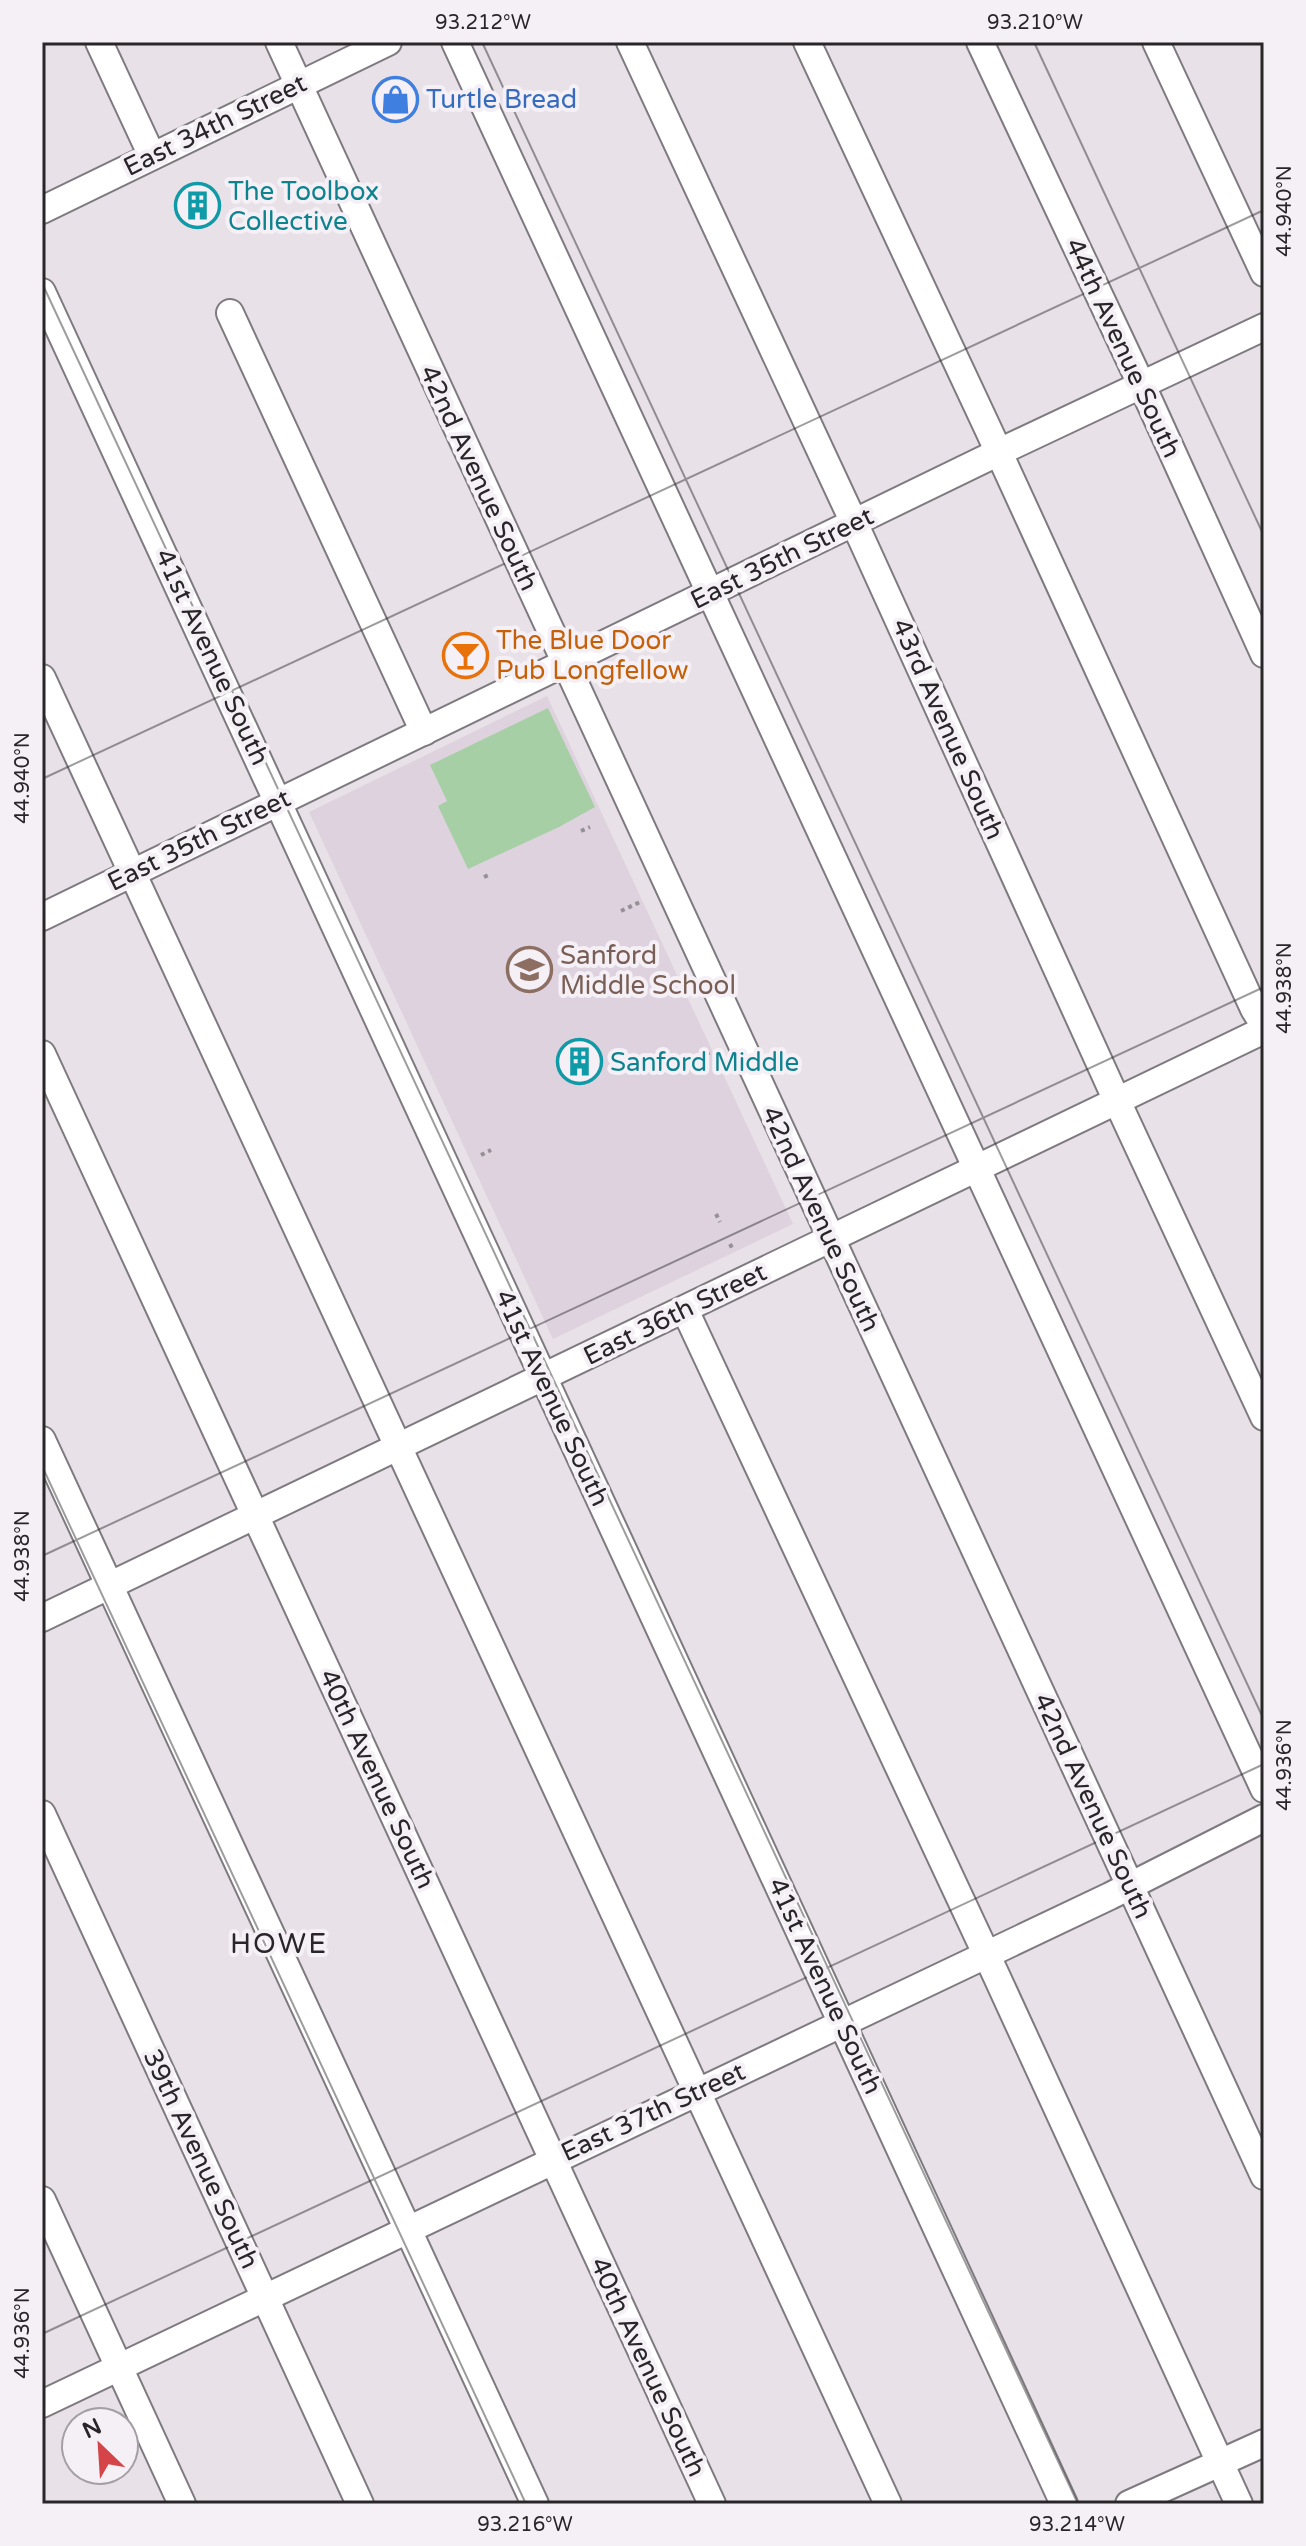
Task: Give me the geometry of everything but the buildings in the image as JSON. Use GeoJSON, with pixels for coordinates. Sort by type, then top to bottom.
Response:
{"type":"FeatureCollection","features":[{"type":"Feature","properties":{"kind":"street"},"geometry":{"type":"LineString","coordinates":[[99,42],[152,156]]}},
{"type":"Feature","properties":{"kind":"street","name":"42nd Avenue South"},"geometry":{"type":"LineString","coordinates":[[279,42],[1264,2176]]}},
{"type":"Feature","properties":{"kind":"street","name":"East 34th Street"},"geometry":{"type":"LineString","coordinates":[[42,210],[388,42]]}},
{"type":"Feature","properties":{"kind":"street"},"geometry":{"type":"LineString","coordinates":[[455,42],[1264,1789]]}},
{"type":"Feature","properties":{"kind":"street","name":"43rd Avenue South"},"geometry":{"type":"LineString","coordinates":[[630,42],[1264,1417]]}},
{"type":"Feature","properties":{"kind":"street"},"geometry":{"type":"LineString","coordinates":[[807,42],[1264,1028]]}},
{"type":"Feature","properties":{"kind":"street","name":"44th Avenue South"},"geometry":{"type":"LineString","coordinates":[[980,42],[1264,654]]}},
{"type":"Feature","properties":{"kind":"street"},"geometry":{"type":"LineString","coordinates":[[1156,42],[1264,273]]}},
{"type":"Feature","properties":{"kind":"street","name":"41st Avenue South"},"geometry":{"type":"LineString","coordinates":[[42,292],[1064,2504]]}},
{"type":"Feature","properties":{"kind":"street"},"geometry":{"type":"LineString","coordinates":[[230,313],[424,732]]}},
{"type":"Feature","properties":{"kind":"street","name":"East 35th Street"},"geometry":{"type":"LineString","coordinates":[[42,917],[997,453],[1264,327]]}},
{"type":"Feature","properties":{"kind":"street"},"geometry":{"type":"LineString","coordinates":[[42,678],[888,2504]]}},
{"type":"Feature","properties":{"kind":"street","name":"East 36th Street"},"geometry":{"type":"LineString","coordinates":[[42,1618],[1264,1028]]}},
{"type":"Feature","properties":{"kind":"street","name":"40th Avenue South"},"geometry":{"type":"LineString","coordinates":[[42,1054],[712,2504]]}},
{"type":"Feature","properties":{"kind":"street"},"geometry":{"type":"LineString","coordinates":[[685,1310],[1239,2504]]}},
{"type":"Feature","properties":{"kind":"street"},"geometry":{"type":"LineString","coordinates":[[42,1440],[535,2504]]}},
{"type":"Feature","properties":{"kind":"street","name":"39th Avenue South"},"geometry":{"type":"LineString","coordinates":[[42,1814],[360,2504]]}},
{"type":"Feature","properties":{"kind":"street","name":"East 37th Street"},"geometry":{"type":"LineString","coordinates":[[42,2404],[986,1955],[1264,1818]]}},
{"type":"Feature","properties":{"kind":"street"},"geometry":{"type":"LineString","coordinates":[[42,2200],[182,2504]]}},
{"type":"Feature","properties":{"kind":"street"},"geometry":{"type":"LineString","coordinates":[[1129,2504],[1264,2443]]}},
{"type":"Feature","properties":{"kind":"path"},"geometry":{"type":"LineString","coordinates":[[581,831],[590,827]]}},
{"type":"Feature","properties":{"kind":"path"},"geometry":{"type":"LineString","coordinates":[[484,877],[491,874]]}},
{"type":"Feature","properties":{"kind":"path"},"geometry":{"type":"LineString","coordinates":[[621,911],[640,902]]}},
{"type":"Feature","properties":{"kind":"path"},"geometry":{"type":"LineString","coordinates":[[691,1060],[711,1052]]}},
{"type":"Feature","properties":{"kind":"path"},"geometry":{"type":"LineString","coordinates":[[481,1155],[491,1150]]}},
{"type":"Feature","properties":{"kind":"path"},"geometry":{"type":"LineString","coordinates":[[716,1214],[720,1222]]}},
{"type":"Feature","properties":{"kind":"path"},"geometry":{"type":"LineString","coordinates":[[730,1244],[733,1250]]}},
{"type":"Feature","properties":{"kind":"shaded area","name":"Sanford Middle School"},"geometry":{"type":"Polygon","coordinates":[[[547,696],[793,1224],[553,1339],[309,812],[547,696]]]}},
{"type":"Feature","properties":{"kind":"green space"},"geometry":{"type":"Polygon","coordinates":[[[548,708],[595,807],[468,869],[438,806],[447,801],[430,765],[548,708]]]}},
{"type":"Feature","properties":{"kind":"place","name":"Turtle Bread"},"geometry":{"type":"Point","coordinates":[395,99]}},
{"type":"Feature","properties":{"kind":"place","name":"The Toolbox Collective"},"geometry":{"type":"Point","coordinates":[197,206]}},
{"type":"Feature","properties":{"kind":"place","name":"The Blue Door Pub Longfellow"},"geometry":{"type":"Point","coordinates":[465,655]}},
{"type":"Feature","properties":{"kind":"place","name":"Sanford Middle School"},"geometry":{"type":"Point","coordinates":[529,970]}},
{"type":"Feature","properties":{"kind":"place","name":"Sanford Middle"},"geometry":{"type":"Point","coordinates":[579,1062]}},
{"type":"Feature","properties":{"kind":"district","name":"HOWE"},"geometry":{"type":"Point","coordinates":[279,1944]}}]}
